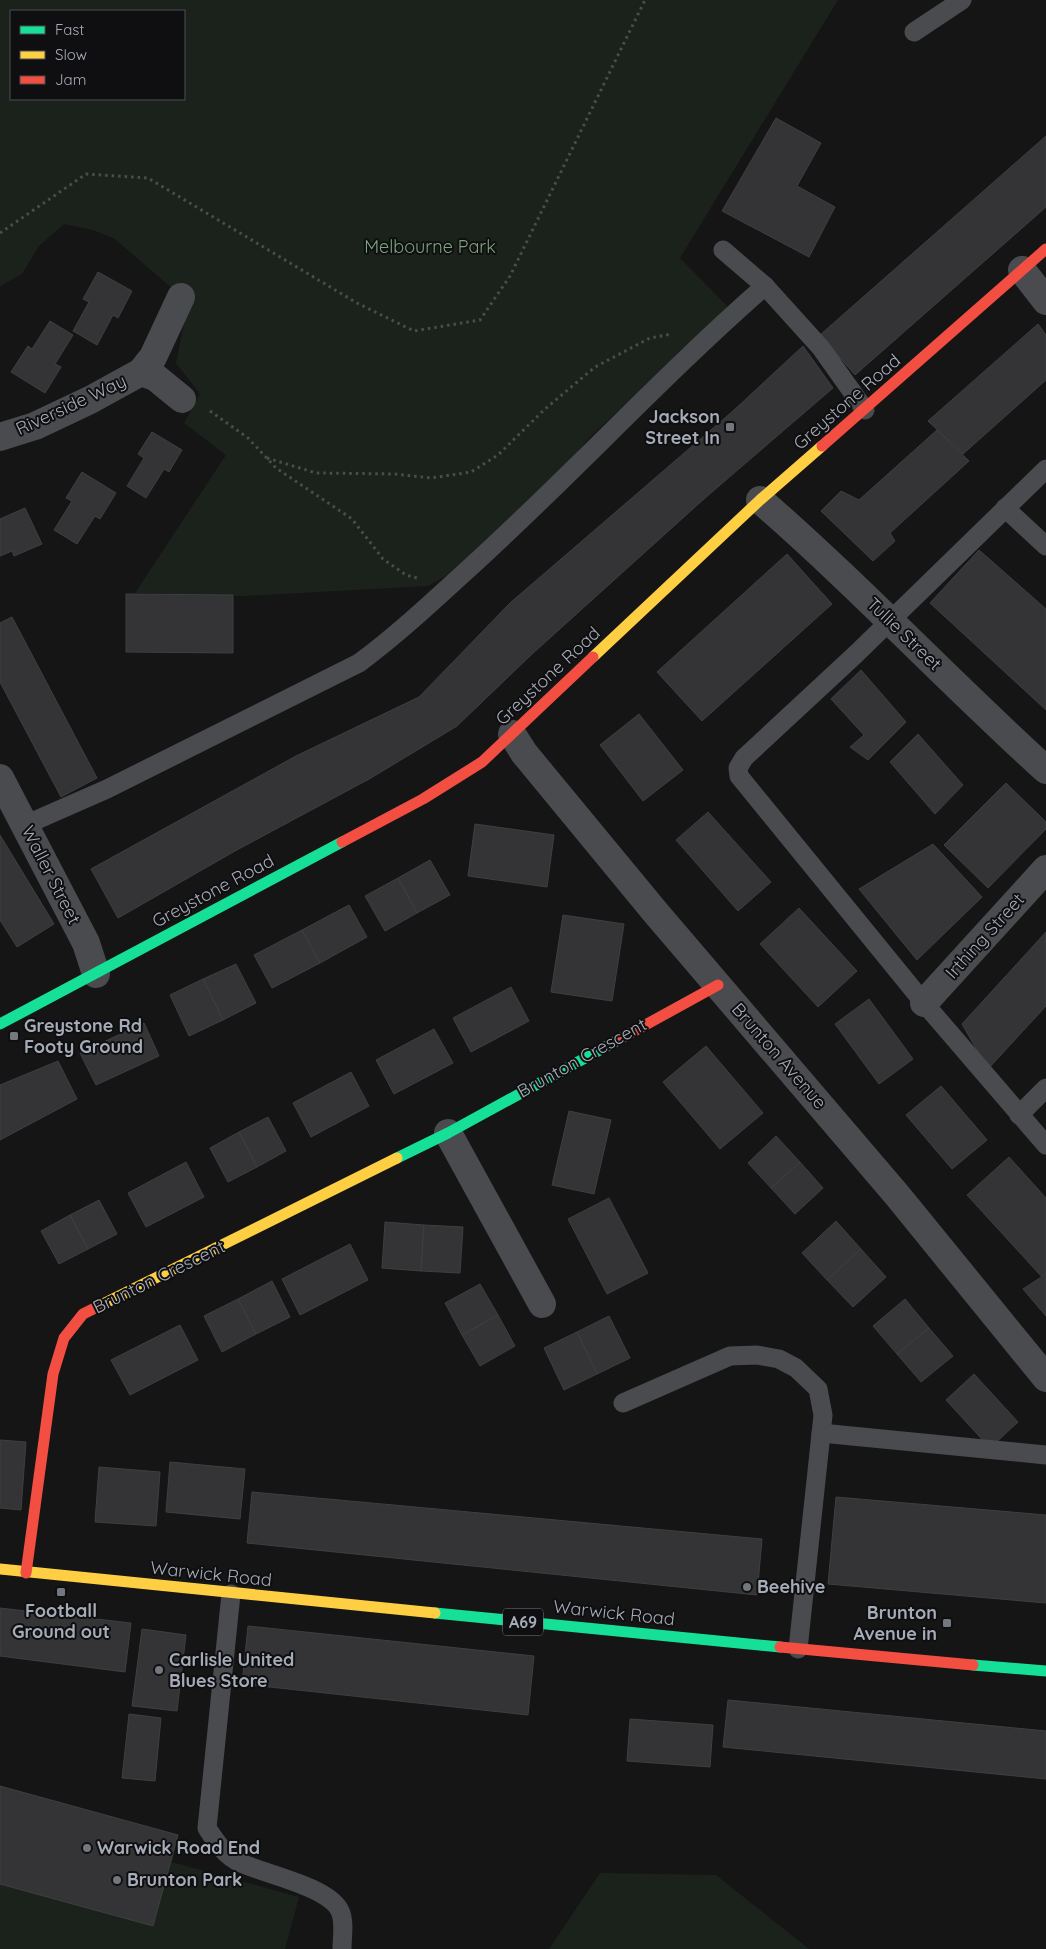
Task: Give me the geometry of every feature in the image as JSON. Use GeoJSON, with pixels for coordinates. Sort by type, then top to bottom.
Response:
{"type":"FeatureCollection","features":[{"type":"Feature","properties":{"kind":"street","name":"Greystone Road"},"geometry":{"type":"LineString","coordinates":[[0,1024],[422,799],[482,762],[760,500],[1046,249]]}},
{"type":"Feature","properties":{"kind":"street"},"geometry":{"type":"LineString","coordinates":[[1022,270],[1046,302]]}},
{"type":"Feature","properties":{"kind":"street","name":"Riverside Way"},"geometry":{"type":"LineString","coordinates":[[0,437],[35,426],[90,400],[141,372],[154,357],[181,297]]}},
{"type":"Feature","properties":{"kind":"street","name":"Riverside Way"},"geometry":{"type":"LineString","coordinates":[[141,372],[155,377],[182,399]]}},
{"type":"Feature","properties":{"kind":"street","name":"Tullie Street"},"geometry":{"type":"LineString","coordinates":[[760,500],[891,620],[989,719],[1046,770]]}},
{"type":"Feature","properties":{"kind":"street","name":"Brunton Avenue"},"geometry":{"type":"LineString","coordinates":[[512,734],[524,753],[897,1195],[1046,1378]]}},
{"type":"Feature","properties":{"kind":"street","name":"Waller Street"},"geometry":{"type":"LineString","coordinates":[[0,778],[86,943],[96,974]]}},
{"type":"Feature","properties":{"kind":"street","name":"Irthing Street"},"geometry":{"type":"LineString","coordinates":[[924,1003],[1046,870]]}},
{"type":"Feature","properties":{"kind":"street","name":"Brunton Crescent"},"geometry":{"type":"LineString","coordinates":[[26,1573],[53,1374],[64,1338],[83,1314],[448,1133],[718,985]]}},
{"type":"Feature","properties":{"kind":"street"},"geometry":{"type":"LineString","coordinates":[[448,1133],[542,1304]]}},
{"type":"Feature","properties":{"kind":"street","name":"Warwick Road"},"geometry":{"type":"LineString","coordinates":[[0,1569],[231,1594],[1046,1671]]}},
{"type":"Feature","properties":{"kind":"lane"},"geometry":{"type":"LineString","coordinates":[[914,32],[962,0]]}},
{"type":"Feature","properties":{"kind":"lane"},"geometry":{"type":"LineString","coordinates":[[723,250],[765,286],[821,348],[864,410]]}},
{"type":"Feature","properties":{"kind":"lane"},"geometry":{"type":"LineString","coordinates":[[25,825],[107,789],[359,662],[386,643],[533,511],[713,332],[765,286]]}},
{"type":"Feature","properties":{"kind":"lane"},"geometry":{"type":"LineString","coordinates":[[1046,469],[891,620],[744,758],[738,768],[739,776],[924,1003],[1046,1145]]}},
{"type":"Feature","properties":{"kind":"lane"},"geometry":{"type":"LineString","coordinates":[[1005,508],[1046,546]]}},
{"type":"Feature","properties":{"kind":"lane"},"geometry":{"type":"LineString","coordinates":[[1019,1115],[1046,1088]]}},
{"type":"Feature","properties":{"kind":"lane"},"geometry":{"type":"LineString","coordinates":[[623,1404],[730,1356],[757,1355],[779,1360],[796,1368],[818,1389],[823,1415],[798,1649]]}},
{"type":"Feature","properties":{"kind":"lane"},"geometry":{"type":"LineString","coordinates":[[821,1433],[1046,1455]]}},
{"type":"Feature","properties":{"kind":"lane"},"geometry":{"type":"LineString","coordinates":[[231,1594],[207,1828],[220,1849],[240,1863],[322,1893],[340,1910],[343,1930],[342,1949]]}},
{"type":"Feature","properties":{"kind":"path"},"geometry":{"type":"LineString","coordinates":[[0,233],[86,174],[148,178],[357,303],[414,331],[480,320],[510,276],[644,0]]}},
{"type":"Feature","properties":{"kind":"path"},"geometry":{"type":"LineString","coordinates":[[267,458],[316,473],[394,474],[431,478],[471,472],[498,455],[544,409],[595,367],[650,338],[691,331],[713,332]]}},
{"type":"Feature","properties":{"kind":"path"},"geometry":{"type":"LineString","coordinates":[[182,399],[215,413],[248,438],[276,468],[352,519],[383,559],[406,575],[447,589]]}},
{"type":"Feature","properties":{"kind":"green space","name":"Melbourne Park"},"geometry":{"type":"Polygon","coordinates":[[[0,0],[838,0],[680,258],[731,310],[718,319],[589,438],[502,544],[428,586],[244,596],[135,593],[226,455],[184,423],[200,394],[176,363],[188,302],[115,239],[93,230],[64,224],[39,246],[22,274],[0,286],[0,0]]]}},
{"type":"Feature","properties":{"kind":"green space","name":"Brunton Park"},"geometry":{"type":"Polygon","coordinates":[[[0,1786],[178,1835],[172,1862],[299,1897],[285,1949],[0,1949],[0,1786]]]}},
{"type":"Feature","properties":{"kind":"green space"},"geometry":{"type":"Polygon","coordinates":[[[600,1873],[716,1875],[809,1949],[549,1949],[600,1873]]]}},
{"type":"Feature","properties":{"kind":"building"},"geometry":{"type":"Polygon","coordinates":[[[776,118],[821,143],[797,186],[835,207],[809,257],[722,211],[776,118]]]}},
{"type":"Feature","properties":{"kind":"building"},"geometry":{"type":"Polygon","coordinates":[[[1046,136],[1046,207],[855,375],[820,335],[1046,136]]]}},
{"type":"Feature","properties":{"kind":"building"},"geometry":{"type":"Polygon","coordinates":[[[98,272],[132,291],[118,318],[113,315],[97,345],[73,331],[89,302],[83,299],[98,272]]]}},
{"type":"Feature","properties":{"kind":"building"},"geometry":{"type":"Polygon","coordinates":[[[50,321],[73,335],[55,364],[61,367],[45,393],[11,372],[28,346],[32,349],[50,321]]]}},
{"type":"Feature","properties":{"kind":"building"},"geometry":{"type":"Polygon","coordinates":[[[1038,324],[1046,335],[1046,380],[963,454],[928,421],[1038,324]]]}},
{"type":"Feature","properties":{"kind":"building"},"geometry":{"type":"Polygon","coordinates":[[[803,346],[833,388],[705,498],[531,655],[457,726],[371,778],[235,851],[118,918],[91,869],[296,756],[419,697],[510,603],[733,411],[803,346]]]}},
{"type":"Feature","properties":{"kind":"building"},"geometry":{"type":"Polygon","coordinates":[[[937,430],[969,461],[890,533],[895,541],[873,561],[821,511],[841,491],[859,500],[937,430]]]}},
{"type":"Feature","properties":{"kind":"building"},"geometry":{"type":"Polygon","coordinates":[[[152,432],[182,450],[169,472],[164,469],[146,498],[127,486],[144,458],[138,454],[152,432]]]}},
{"type":"Feature","properties":{"kind":"building"},"geometry":{"type":"Polygon","coordinates":[[[82,472],[116,493],[100,519],[95,516],[77,544],[54,530],[72,501],[66,498],[82,472]]]}},
{"type":"Feature","properties":{"kind":"building"},"geometry":{"type":"Polygon","coordinates":[[[25,508],[42,544],[14,556],[12,551],[0,556],[0,519],[25,508]]]}},
{"type":"Feature","properties":{"kind":"building"},"geometry":{"type":"Polygon","coordinates":[[[979,550],[1046,609],[1046,710],[930,603],[979,550]]]}},
{"type":"Feature","properties":{"kind":"building"},"geometry":{"type":"Polygon","coordinates":[[[787,554],[832,604],[702,721],[657,672],[787,554]]]}},
{"type":"Feature","properties":{"kind":"building"},"geometry":{"type":"Polygon","coordinates":[[[126,594],[233,595],[233,653],[126,652],[126,594]]]}},
{"type":"Feature","properties":{"kind":"building"},"geometry":{"type":"Polygon","coordinates":[[[12,617],[97,778],[61,797],[0,682],[0,623],[12,617]]]}},
{"type":"Feature","properties":{"kind":"building"},"geometry":{"type":"Polygon","coordinates":[[[861,670],[906,722],[868,760],[850,747],[864,735],[831,699],[861,670]]]}},
{"type":"Feature","properties":{"kind":"building"},"geometry":{"type":"Polygon","coordinates":[[[639,714],[683,770],[643,801],[600,745],[639,714]]]}},
{"type":"Feature","properties":{"kind":"building"},"geometry":{"type":"Polygon","coordinates":[[[918,734],[963,785],[935,814],[890,762],[918,734]]]}},
{"type":"Feature","properties":{"kind":"building"},"geometry":{"type":"Polygon","coordinates":[[[1006,783],[1046,822],[1046,829],[988,888],[944,845],[1006,783]]]}},
{"type":"Feature","properties":{"kind":"building"},"geometry":{"type":"Polygon","coordinates":[[[708,812],[771,882],[738,911],[676,840],[708,812]]]}},
{"type":"Feature","properties":{"kind":"building"},"geometry":{"type":"Polygon","coordinates":[[[475,824],[554,835],[547,887],[468,876],[475,824]]]}},
{"type":"Feature","properties":{"kind":"building"},"geometry":{"type":"Polygon","coordinates":[[[0,835],[54,924],[17,947],[0,920],[0,835]]]}},
{"type":"Feature","properties":{"kind":"building"},"geometry":{"type":"Polygon","coordinates":[[[933,844],[982,897],[917,960],[859,889],[933,844]]]}},
{"type":"Feature","properties":{"kind":"building"},"geometry":{"type":"Polygon","coordinates":[[[430,860],[450,895],[417,913],[398,878],[430,860]]]}},
{"type":"Feature","properties":{"kind":"building"},"geometry":{"type":"Polygon","coordinates":[[[398,878],[417,913],[385,931],[365,896],[398,878]]]}},
{"type":"Feature","properties":{"kind":"building"},"geometry":{"type":"Polygon","coordinates":[[[349,905],[367,937],[320,963],[302,930],[349,905]]]}},
{"type":"Feature","properties":{"kind":"building"},"geometry":{"type":"Polygon","coordinates":[[[799,908],[857,971],[818,1007],[760,944],[799,908]]]}},
{"type":"Feature","properties":{"kind":"building"},"geometry":{"type":"Polygon","coordinates":[[[563,915],[624,924],[612,1001],[551,992],[563,915]]]}},
{"type":"Feature","properties":{"kind":"building"},"geometry":{"type":"Polygon","coordinates":[[[302,930],[320,963],[272,988],[254,955],[302,930]]]}},
{"type":"Feature","properties":{"kind":"building"},"geometry":{"type":"Polygon","coordinates":[[[1046,932],[1046,1006],[988,1069],[962,1024],[1046,932]]]}},
{"type":"Feature","properties":{"kind":"building"},"geometry":{"type":"Polygon","coordinates":[[[236,964],[256,1003],[223,1020],[203,979],[236,964]]]}},
{"type":"Feature","properties":{"kind":"building"},"geometry":{"type":"Polygon","coordinates":[[[203,979],[223,1020],[189,1036],[170,995],[203,979]]]}},
{"type":"Feature","properties":{"kind":"building"},"geometry":{"type":"Polygon","coordinates":[[[511,987],[529,1021],[471,1052],[453,1018],[511,987]]]}},
{"type":"Feature","properties":{"kind":"building"},"geometry":{"type":"Polygon","coordinates":[[[869,999],[913,1059],[879,1084],[835,1024],[869,999]]]}},
{"type":"Feature","properties":{"kind":"building"},"geometry":{"type":"Polygon","coordinates":[[[144,1023],[159,1056],[96,1085],[80,1053],[144,1023]]]}},
{"type":"Feature","properties":{"kind":"building"},"geometry":{"type":"Polygon","coordinates":[[[434,1029],[453,1063],[394,1094],[376,1060],[434,1029]]]}},
{"type":"Feature","properties":{"kind":"building"},"geometry":{"type":"Polygon","coordinates":[[[706,1046],[763,1113],[720,1149],[663,1082],[706,1046]]]}},
{"type":"Feature","properties":{"kind":"building"},"geometry":{"type":"Polygon","coordinates":[[[58,1061],[77,1099],[0,1140],[0,1085],[58,1061]]]}},
{"type":"Feature","properties":{"kind":"building"},"geometry":{"type":"Polygon","coordinates":[[[351,1072],[369,1106],[311,1137],[293,1103],[351,1072]]]}},
{"type":"Feature","properties":{"kind":"building"},"geometry":{"type":"Polygon","coordinates":[[[941,1086],[987,1140],[952,1169],[906,1115],[941,1086]]]}},
{"type":"Feature","properties":{"kind":"building"},"geometry":{"type":"Polygon","coordinates":[[[569,1111],[611,1120],[594,1194],[552,1185],[569,1111]]]}},
{"type":"Feature","properties":{"kind":"building"},"geometry":{"type":"Polygon","coordinates":[[[268,1117],[286,1151],[257,1167],[239,1132],[268,1117]]]}},
{"type":"Feature","properties":{"kind":"building"},"geometry":{"type":"Polygon","coordinates":[[[239,1132],[257,1167],[228,1182],[210,1148],[239,1132]]]}},
{"type":"Feature","properties":{"kind":"building"},"geometry":{"type":"Polygon","coordinates":[[[776,1136],[800,1162],[771,1188],[748,1163],[776,1136]]]}},
{"type":"Feature","properties":{"kind":"building"},"geometry":{"type":"Polygon","coordinates":[[[1009,1157],[1046,1198],[1046,1274],[1042,1277],[967,1195],[1009,1157]]]}},
{"type":"Feature","properties":{"kind":"building"},"geometry":{"type":"Polygon","coordinates":[[[186,1162],[204,1197],[146,1227],[128,1193],[186,1162]]]}},
{"type":"Feature","properties":{"kind":"building"},"geometry":{"type":"Polygon","coordinates":[[[800,1162],[823,1188],[795,1214],[771,1188],[800,1162]]]}},
{"type":"Feature","properties":{"kind":"building"},"geometry":{"type":"Polygon","coordinates":[[[609,1198],[648,1273],[607,1294],[568,1219],[609,1198]]]}},
{"type":"Feature","properties":{"kind":"building"},"geometry":{"type":"Polygon","coordinates":[[[99,1200],[117,1234],[88,1249],[70,1215],[99,1200]]]}},
{"type":"Feature","properties":{"kind":"building"},"geometry":{"type":"Polygon","coordinates":[[[70,1215],[88,1249],[59,1264],[41,1231],[70,1215]]]}},
{"type":"Feature","properties":{"kind":"building"},"geometry":{"type":"Polygon","coordinates":[[[836,1221],[861,1249],[827,1280],[802,1253],[836,1221]]]}},
{"type":"Feature","properties":{"kind":"building"},"geometry":{"type":"Polygon","coordinates":[[[385,1222],[424,1225],[421,1271],[382,1268],[385,1222]]]}},
{"type":"Feature","properties":{"kind":"building"},"geometry":{"type":"Polygon","coordinates":[[[424,1225],[463,1227],[460,1273],[421,1271],[424,1225]]]}},
{"type":"Feature","properties":{"kind":"building"},"geometry":{"type":"Polygon","coordinates":[[[350,1244],[368,1280],[300,1315],[282,1279],[350,1244]]]}},
{"type":"Feature","properties":{"kind":"building"},"geometry":{"type":"Polygon","coordinates":[[[861,1249],[886,1277],[853,1307],[827,1280],[861,1249]]]}},
{"type":"Feature","properties":{"kind":"building"},"geometry":{"type":"Polygon","coordinates":[[[1046,1274],[1046,1316],[1023,1289],[1046,1274]]]}},
{"type":"Feature","properties":{"kind":"building"},"geometry":{"type":"Polygon","coordinates":[[[272,1281],[290,1317],[256,1334],[238,1299],[272,1281]]]}},
{"type":"Feature","properties":{"kind":"building"},"geometry":{"type":"Polygon","coordinates":[[[480,1284],[498,1315],[462,1335],[445,1303],[480,1284]]]}},
{"type":"Feature","properties":{"kind":"building"},"geometry":{"type":"Polygon","coordinates":[[[238,1299],[256,1334],[222,1352],[204,1316],[238,1299]]]}},
{"type":"Feature","properties":{"kind":"building"},"geometry":{"type":"Polygon","coordinates":[[[905,1299],[929,1328],[897,1354],[873,1326],[905,1299]]]}},
{"type":"Feature","properties":{"kind":"building"},"geometry":{"type":"Polygon","coordinates":[[[498,1315],[515,1346],[480,1366],[462,1335],[498,1315]]]}},
{"type":"Feature","properties":{"kind":"building"},"geometry":{"type":"Polygon","coordinates":[[[609,1316],[630,1358],[597,1374],[577,1332],[609,1316]]]}},
{"type":"Feature","properties":{"kind":"building"},"geometry":{"type":"Polygon","coordinates":[[[180,1325],[198,1360],[130,1395],[111,1360],[180,1325]]]}},
{"type":"Feature","properties":{"kind":"building"},"geometry":{"type":"Polygon","coordinates":[[[929,1328],[953,1356],[921,1382],[897,1354],[929,1328]]]}},
{"type":"Feature","properties":{"kind":"building"},"geometry":{"type":"Polygon","coordinates":[[[577,1332],[597,1374],[564,1390],[544,1348],[577,1332]]]}},
{"type":"Feature","properties":{"kind":"building"},"geometry":{"type":"Polygon","coordinates":[[[974,1374],[1018,1422],[990,1448],[946,1400],[974,1374]]]}},
{"type":"Feature","properties":{"kind":"building"},"geometry":{"type":"Polygon","coordinates":[[[0,1440],[26,1442],[21,1510],[0,1508],[0,1440]]]}},
{"type":"Feature","properties":{"kind":"building"},"geometry":{"type":"Polygon","coordinates":[[[170,1462],[245,1469],[240,1519],[166,1512],[170,1462]]]}},
{"type":"Feature","properties":{"kind":"building"},"geometry":{"type":"Polygon","coordinates":[[[99,1467],[160,1472],[156,1526],[95,1522],[99,1467]]]}},
{"type":"Feature","properties":{"kind":"building"},"geometry":{"type":"Polygon","coordinates":[[[252,1492],[762,1539],[757,1595],[247,1543],[252,1492]]]}},
{"type":"Feature","properties":{"kind":"building"},"geometry":{"type":"Polygon","coordinates":[[[836,1497],[1046,1515],[1046,1603],[828,1584],[836,1497]]]}},
{"type":"Feature","properties":{"kind":"building"},"geometry":{"type":"Polygon","coordinates":[[[0,1608],[131,1623],[125,1672],[0,1656],[0,1608]]]}},
{"type":"Feature","properties":{"kind":"building"},"geometry":{"type":"Polygon","coordinates":[[[248,1626],[534,1656],[528,1715],[242,1684],[248,1626]]]}},
{"type":"Feature","properties":{"kind":"building","name":"Carlisle United Blues Store"},"geometry":{"type":"Polygon","coordinates":[[[142,1629],[186,1635],[177,1711],[132,1706],[142,1629]]]}},
{"type":"Feature","properties":{"kind":"building"},"geometry":{"type":"Polygon","coordinates":[[[728,1700],[1046,1731],[1046,1779],[723,1747],[728,1700]]]}},
{"type":"Feature","properties":{"kind":"building"},"geometry":{"type":"Polygon","coordinates":[[[129,1714],[161,1718],[155,1781],[122,1778],[129,1714]]]}},
{"type":"Feature","properties":{"kind":"building"},"geometry":{"type":"Polygon","coordinates":[[[630,1719],[713,1725],[710,1767],[627,1761],[630,1719]]]}},
{"type":"Feature","properties":{"kind":"building","name":"Warwick Road End"},"geometry":{"type":"Polygon","coordinates":[[[0,1786],[178,1835],[153,1926],[0,1884],[0,1786]]]}},
{"type":"Feature","properties":{"kind":"traffic: fast"},"geometry":{"type":"LineString","coordinates":[[0,1024],[342,842]]}},
{"type":"Feature","properties":{"kind":"traffic: fast"},"geometry":{"type":"LineString","coordinates":[[397,1158],[448,1133],[618,1040]]}},
{"type":"Feature","properties":{"kind":"traffic: fast"},"geometry":{"type":"LineString","coordinates":[[435,1613],[780,1647]]}},
{"type":"Feature","properties":{"kind":"traffic: fast"},"geometry":{"type":"LineString","coordinates":[[973,1665],[1046,1671]]}},
{"type":"Feature","properties":{"kind":"traffic: slow"},"geometry":{"type":"LineString","coordinates":[[593,657],[760,500],[822,446]]}},
{"type":"Feature","properties":{"kind":"traffic: slow"},"geometry":{"type":"LineString","coordinates":[[101,1305],[397,1158]]}},
{"type":"Feature","properties":{"kind":"traffic: slow"},"geometry":{"type":"LineString","coordinates":[[0,1569],[435,1613]]}},
{"type":"Feature","properties":{"kind":"traffic: jam"},"geometry":{"type":"LineString","coordinates":[[822,446],[1046,249]]}},
{"type":"Feature","properties":{"kind":"traffic: jam"},"geometry":{"type":"LineString","coordinates":[[342,842],[423,799],[482,762],[593,657]]}},
{"type":"Feature","properties":{"kind":"traffic: jam"},"geometry":{"type":"LineString","coordinates":[[618,1040],[718,985]]}},
{"type":"Feature","properties":{"kind":"traffic: jam"},"geometry":{"type":"LineString","coordinates":[[26,1573],[53,1374],[64,1338],[83,1314],[101,1305]]}},
{"type":"Feature","properties":{"kind":"traffic: jam"},"geometry":{"type":"LineString","coordinates":[[780,1647],[973,1665]]}},
{"type":"Feature","properties":{"kind":"place","name":"Jackson Street In"},"geometry":{"type":"Point","coordinates":[730,427]}},
{"type":"Feature","properties":{"kind":"place","name":"Greystone Rd Footy Ground"},"geometry":{"type":"Point","coordinates":[14,1036]}},
{"type":"Feature","properties":{"kind":"place","name":"Beehive"},"geometry":{"type":"Point","coordinates":[747,1587]}},
{"type":"Feature","properties":{"kind":"place","name":"Football Ground out"},"geometry":{"type":"Point","coordinates":[61,1592]}},
{"type":"Feature","properties":{"kind":"place","name":"Brunton Avenue in"},"geometry":{"type":"Point","coordinates":[947,1623]}},
{"type":"Feature","properties":{"kind":"place","name":"Carlisle United Blues Store"},"geometry":{"type":"Point","coordinates":[159,1670]}},
{"type":"Feature","properties":{"kind":"place","name":"Warwick Road End"},"geometry":{"type":"Point","coordinates":[87,1848]}},
{"type":"Feature","properties":{"kind":"place","name":"Brunton Park"},"geometry":{"type":"Point","coordinates":[117,1880]}}]}
